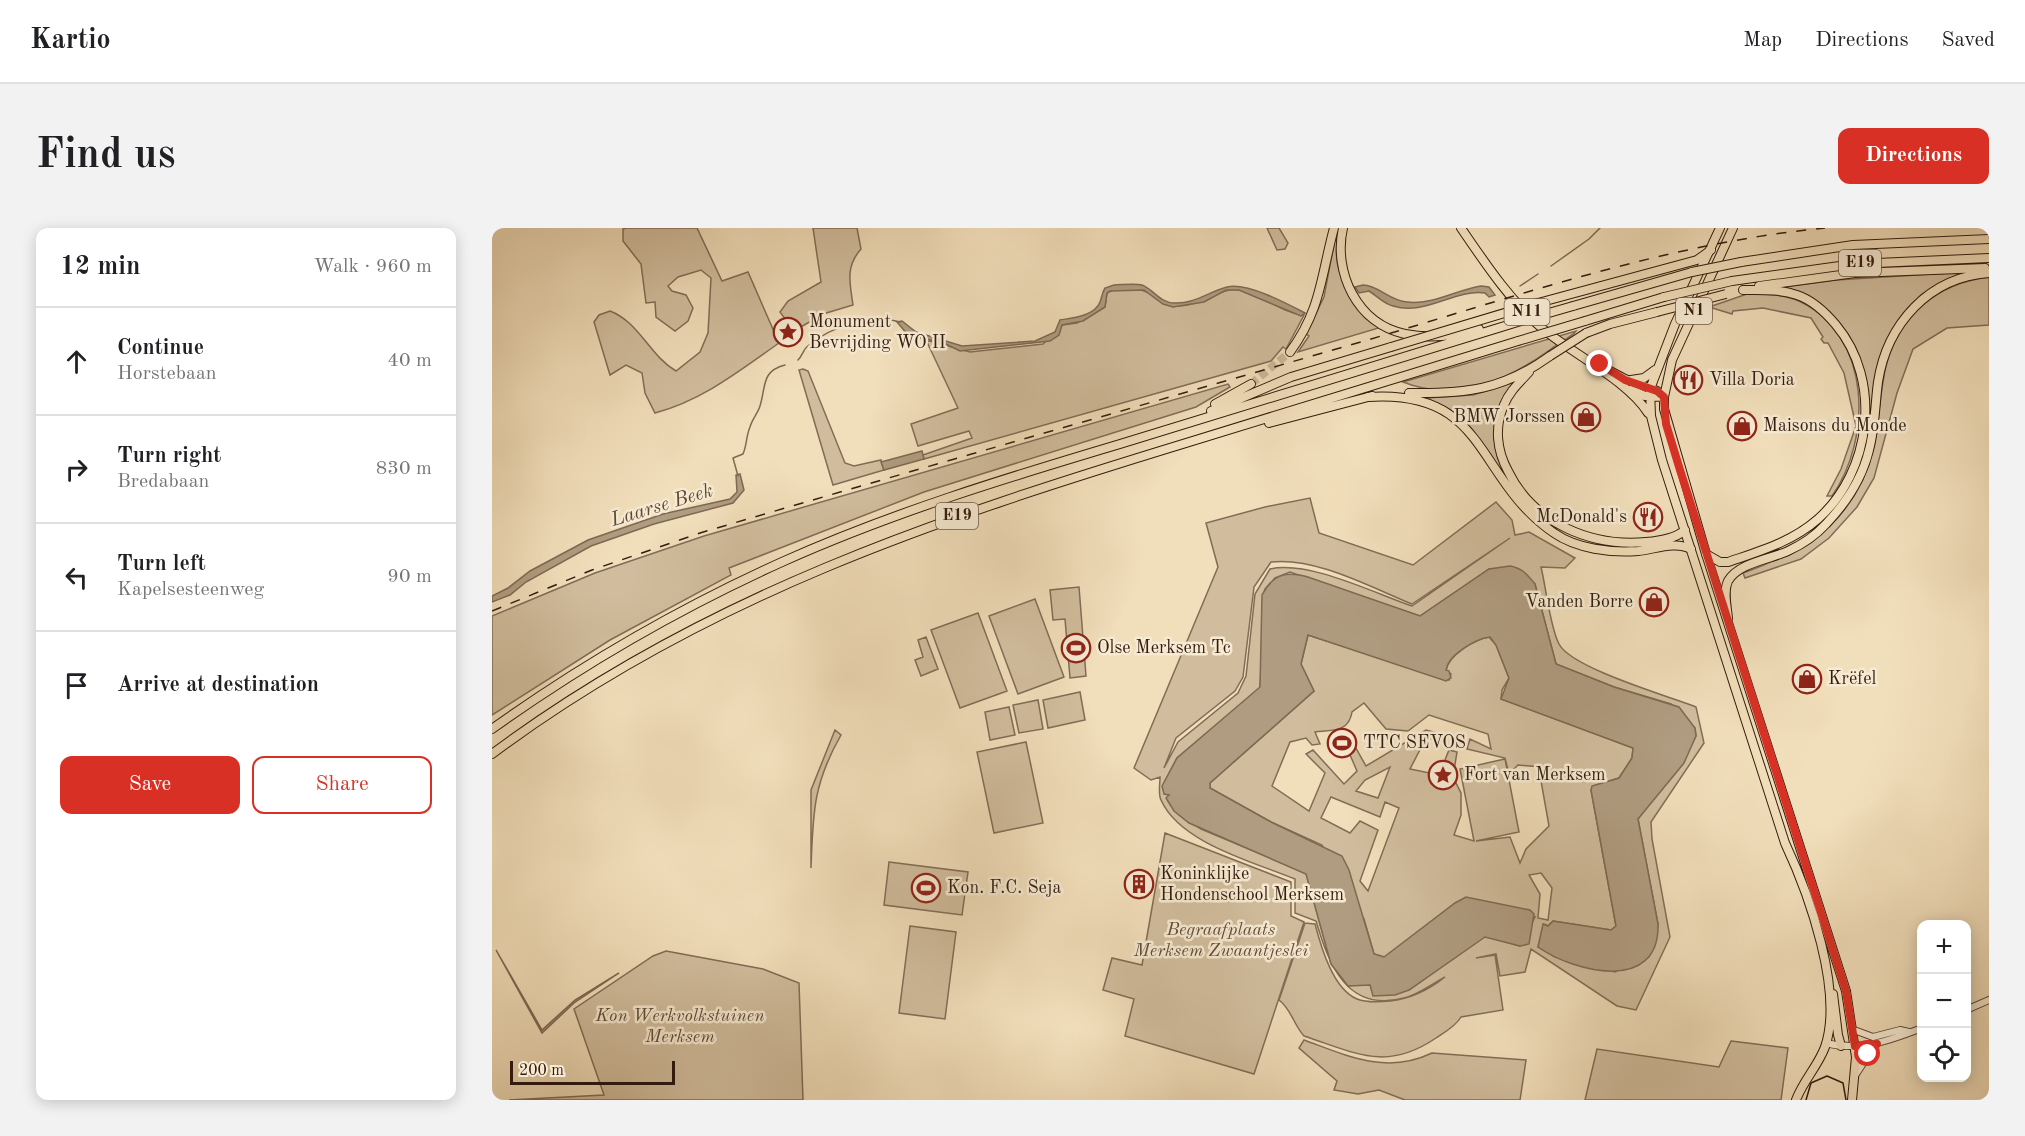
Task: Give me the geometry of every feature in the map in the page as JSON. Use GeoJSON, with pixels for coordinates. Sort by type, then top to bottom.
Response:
{"type":"FeatureCollection","features":[{"type":"Feature","properties":{"kind":"highway"},"geometry":{"type":"LineString","coordinates":[[1290,352],[1306,330],[1317,302],[1334,228]]}},
{"type":"Feature","properties":{"kind":"highway"},"geometry":{"type":"LineString","coordinates":[[1343,228],[1340,259],[1350,291],[1361,307],[1388,327],[1402,333],[1443,336],[1521,321]]}},
{"type":"Feature","properties":{"kind":"highway","name":"E19"},"geometry":{"type":"LineString","coordinates":[[492,729],[560,682],[629,640],[785,561],[920,508],[1190,422],[1673,277],[1741,262],[1853,245],[1989,240]]}},
{"type":"Feature","properties":{"kind":"highway"},"geometry":{"type":"LineString","coordinates":[[1190,422],[1291,377],[1538,303],[1697,260],[1711,250]]}},
{"type":"Feature","properties":{"kind":"highway","name":"E19"},"geometry":{"type":"LineString","coordinates":[[492,754],[568,702],[656,649],[796,578],[913,531],[1026,492],[1664,297],[1732,281],[1854,264],[1989,258]]}},
{"type":"Feature","properties":{"kind":"highway"},"geometry":{"type":"LineString","coordinates":[[1685,530],[1675,537],[1654,541],[1624,543],[1601,540],[1566,528],[1537,510],[1512,480],[1498,445],[1503,406],[1516,385],[1532,369],[1586,333],[1726,294],[1772,284],[1855,273],[1989,268]]}},
{"type":"Feature","properties":{"kind":"highway"},"geometry":{"type":"LineString","coordinates":[[1728,618],[1726,593],[1733,575],[1744,567],[1791,550],[1811,537],[1831,519],[1847,499],[1861,474],[1869,450],[1885,353],[1903,318],[1935,290],[1965,277],[1989,273]]}},
{"type":"Feature","properties":{"kind":"highway"},"geometry":{"type":"LineString","coordinates":[[1706,554],[1720,562],[1728,562],[1780,543],[1818,519],[1844,488],[1852,472],[1864,429],[1864,397],[1857,365],[1843,333],[1828,316],[1798,296],[1767,290],[1743,290]]}},
{"type":"Feature","properties":{"kind":"highway"},"geometry":{"type":"LineString","coordinates":[[1224,431],[1280,420],[1368,397],[1395,393],[1465,392],[1496,385],[1532,369]]}},
{"type":"Feature","properties":{"kind":"highway"},"geometry":{"type":"LineString","coordinates":[[1190,422],[1251,384]]}},
{"type":"Feature","properties":{"kind":"highway"},"geometry":{"type":"LineString","coordinates":[[1368,397],[1413,398],[1431,403],[1448,412],[1468,431],[1519,503],[1558,536],[1596,549],[1636,551],[1679,544],[1691,549]]}},
{"type":"Feature","properties":{"kind":"main road","name":"N11"},"geometry":{"type":"LineString","coordinates":[[1461,228],[1488,267],[1524,310],[1543,328],[1623,383],[1664,397]]}},
{"type":"Feature","properties":{"kind":"main road","name":"N1"},"geometry":{"type":"LineString","coordinates":[[1720,228],[1656,369],[1649,393],[1651,417],[1774,810],[1807,902],[1827,975],[1829,1010],[1826,1043],[1796,1100]]}},
{"type":"Feature","properties":{"kind":"main road","name":"N1"},"geometry":{"type":"LineString","coordinates":[[1733,228],[1672,360],[1664,397],[1666,424],[1846,991],[1855,1046],[1856,1074],[1852,1100]]}},
{"type":"Feature","properties":{"kind":"main road"},"geometry":{"type":"LineString","coordinates":[[1623,383],[1644,378],[1656,369]]}},
{"type":"Feature","properties":{"kind":"main road","name":"N11"},"geometry":{"type":"LineString","coordinates":[[1623,383],[1651,417]]}},
{"type":"Feature","properties":{"kind":"main road"},"geometry":{"type":"LineString","coordinates":[[1675,497],[1680,489],[1688,492]]}},
{"type":"Feature","properties":{"kind":"main road"},"geometry":{"type":"LineString","coordinates":[[1774,810],[1778,816],[1783,816],[1788,808]]}},
{"type":"Feature","properties":{"kind":"main road"},"geometry":{"type":"LineString","coordinates":[[1827,975],[1833,993],[1838,1035],[1842,1046]]}},
{"type":"Feature","properties":{"kind":"main road"},"geometry":{"type":"LineString","coordinates":[[1838,1035],[1845,1041],[1854,1033]]}},
{"type":"Feature","properties":{"kind":"street"},"geometry":{"type":"LineString","coordinates":[[1971,1008],[1989,1000]]}},
{"type":"Feature","properties":{"kind":"street"},"geometry":{"type":"LineString","coordinates":[[1854,1033],[1873,1037],[1900,1030],[1909,1032]]}},
{"type":"Feature","properties":{"kind":"street"},"geometry":{"type":"LineString","coordinates":[[1826,1043],[1842,1046],[1877,1044],[1917,1030]]}},
{"type":"Feature","properties":{"kind":"street"},"geometry":{"type":"LineString","coordinates":[[1856,1074],[1877,1044]]}},
{"type":"Feature","properties":{"kind":"green space"},"geometry":{"type":"Polygon","coordinates":[[[697,228],[722,281],[748,272],[779,343],[705,393],[655,413],[645,393],[642,373],[626,365],[610,375],[594,322],[599,315],[610,311],[620,316],[637,331],[667,365],[676,371],[700,352],[708,333],[711,278],[701,270],[678,277],[668,286],[672,291],[686,295],[693,308],[688,321],[675,331],[656,317],[655,302],[646,303],[641,264],[623,241],[623,229],[697,228]]]}},
{"type":"Feature","properties":{"kind":"green space"},"geometry":{"type":"Polygon","coordinates":[[[813,228],[857,228],[861,249],[851,269],[853,305],[823,314],[794,331],[780,312],[788,301],[821,282],[813,228]]]}},
{"type":"Feature","properties":{"kind":"green space"},"geometry":{"type":"Polygon","coordinates":[[[1267,228],[1279,228],[1288,243],[1285,249],[1277,250],[1267,228]]]}},
{"type":"Feature","properties":{"kind":"green space"},"geometry":{"type":"Polygon","coordinates":[[[1337,228],[1339,228],[1336,245],[1337,259],[1345,284],[1352,295],[1382,327],[1298,352],[1309,336],[1306,334],[1324,297],[1337,228]]]}},
{"type":"Feature","properties":{"kind":"green space"},"geometry":{"type":"Polygon","coordinates":[[[1965,272],[1922,294],[1907,309],[1890,334],[1881,356],[1871,424],[1862,465],[1843,500],[1841,496],[1860,459],[1864,379],[1832,317],[1783,287],[1836,280],[1965,272]]]}},
{"type":"Feature","properties":{"kind":"green space"},"geometry":{"type":"Polygon","coordinates":[[[1989,277],[1989,325],[1947,328],[1913,349],[1897,393],[1874,478],[1857,507],[1829,538],[1801,559],[1745,578],[1743,573],[1797,550],[1813,540],[1840,515],[1852,499],[1862,481],[1872,453],[1886,366],[1900,331],[1911,317],[1938,294],[1971,280],[1989,277]]]}},
{"type":"Feature","properties":{"kind":"green space"},"geometry":{"type":"Polygon","coordinates":[[[1113,290],[1141,290],[1166,304],[1178,306],[1195,303],[1226,291],[1240,290],[1290,312],[1304,315],[1286,349],[1283,347],[1271,361],[924,459],[923,455],[972,438],[969,431],[918,446],[911,424],[958,408],[926,340],[970,352],[1043,344],[1062,325],[1077,323],[1105,307],[1107,293],[1113,290]]]}},
{"type":"Feature","properties":{"kind":"green space"},"geometry":{"type":"Polygon","coordinates":[[[1747,294],[1768,294],[1801,302],[1824,318],[1841,339],[1853,364],[1858,391],[1858,419],[1854,447],[1845,473],[1832,496],[1827,496],[1841,469],[1856,426],[1844,373],[1828,343],[1824,343],[1821,339],[1823,337],[1811,318],[1763,308],[1733,311],[1732,314],[1709,307],[1747,294]]]}},
{"type":"Feature","properties":{"kind":"green space"},"geometry":{"type":"Polygon","coordinates":[[[1576,331],[1517,371],[1480,385],[1442,390],[1422,388],[1403,382],[1576,331]]]}},
{"type":"Feature","properties":{"kind":"green space"},"geometry":{"type":"Polygon","coordinates":[[[799,370],[808,371],[845,463],[854,466],[881,460],[884,470],[833,485],[799,370]]]}},
{"type":"Feature","properties":{"kind":"green space"},"geometry":{"type":"Polygon","coordinates":[[[1515,382],[1496,435],[1529,509],[1457,417],[1427,398],[1473,395],[1515,382]]]}},
{"type":"Feature","properties":{"kind":"green space"},"geometry":{"type":"Polygon","coordinates":[[[1228,384],[1230,387],[1196,407],[924,492],[729,568],[731,575],[610,640],[492,715],[492,616],[595,573],[704,536],[1228,384]]]}},
{"type":"Feature","properties":{"kind":"green space"},"geometry":{"type":"Polygon","coordinates":[[[1310,498],[1319,533],[1413,565],[1496,502],[1512,520],[1515,535],[1529,532],[1575,558],[1565,568],[1541,567],[1553,628],[1559,644],[1567,653],[1600,672],[1696,707],[1704,743],[1651,822],[1670,937],[1636,1010],[1617,1006],[1531,949],[1525,972],[1500,976],[1496,954],[1476,958],[1495,955],[1503,1010],[1461,1017],[1453,1026],[1418,1048],[1386,1057],[1371,1056],[1304,1036],[1287,1008],[1279,1000],[1305,923],[1315,924],[1329,966],[1341,986],[1357,999],[1378,1002],[1406,998],[1384,1001],[1368,998],[1348,986],[1364,983],[1409,990],[1485,936],[1520,946],[1535,917],[1384,957],[1374,954],[1364,919],[1322,845],[1271,822],[1210,788],[1210,783],[1314,691],[1301,664],[1308,635],[1449,680],[1451,674],[1446,670],[1457,653],[1470,644],[1489,637],[1496,645],[1509,678],[1502,690],[1501,699],[1633,748],[1632,758],[1619,778],[1593,786],[1591,790],[1616,926],[1611,930],[1553,921],[1548,926],[1544,924],[1538,947],[1555,957],[1615,972],[1649,957],[1656,941],[1658,924],[1638,819],[1691,745],[1696,736],[1695,728],[1671,704],[1614,687],[1556,664],[1535,584],[1489,569],[1420,616],[1290,572],[1275,578],[1265,589],[1260,688],[1177,758],[1164,783],[1169,797],[1168,801],[1178,814],[1201,829],[1306,873],[1329,958],[1316,921],[1295,913],[1295,879],[1220,849],[1184,828],[1161,800],[1160,777],[1151,780],[1134,768],[1218,567],[1206,523],[1310,498]],[[1510,538],[1412,604],[1324,569],[1306,564],[1271,562],[1254,587],[1243,677],[1235,691],[1176,738],[1164,768],[1178,742],[1238,693],[1246,676],[1255,594],[1270,569],[1285,567],[1322,573],[1412,606],[1510,538]],[[1364,703],[1352,712],[1344,727],[1315,732],[1320,744],[1312,745],[1306,738],[1290,742],[1272,786],[1309,811],[1325,773],[1306,754],[1313,750],[1344,784],[1357,771],[1347,748],[1353,743],[1366,766],[1426,730],[1448,736],[1445,742],[1426,738],[1410,769],[1439,775],[1449,750],[1457,752],[1453,777],[1461,793],[1461,815],[1454,835],[1474,841],[1460,769],[1505,759],[1519,832],[1476,841],[1510,837],[1520,863],[1526,849],[1549,826],[1541,781],[1542,767],[1518,765],[1509,774],[1505,758],[1467,749],[1470,739],[1491,749],[1488,734],[1429,715],[1408,731],[1386,729],[1364,703]],[[1390,767],[1365,780],[1356,791],[1378,798],[1390,767]],[[1331,797],[1321,818],[1350,833],[1360,821],[1378,830],[1360,881],[1368,891],[1399,808],[1385,802],[1380,817],[1331,797]],[[1541,873],[1529,875],[1540,894],[1538,918],[1548,920],[1552,888],[1541,873]]]}},
{"type":"Feature","properties":{"kind":"green space","name":"Olse Merksem Tc"},"geometry":{"type":"Polygon","coordinates":[[[1079,587],[1086,676],[1070,678],[1065,619],[1053,620],[1050,590],[1079,587]]]}},
{"type":"Feature","properties":{"kind":"green space"},"geometry":{"type":"Polygon","coordinates":[[[1035,599],[1064,677],[1018,694],[989,616],[1035,599]]]}},
{"type":"Feature","properties":{"kind":"green space"},"geometry":{"type":"Polygon","coordinates":[[[978,613],[1007,691],[960,708],[931,630],[978,613]]]}},
{"type":"Feature","properties":{"kind":"green space"},"geometry":{"type":"Polygon","coordinates":[[[926,637],[938,669],[921,676],[915,660],[923,657],[918,640],[926,637]]]}},
{"type":"Feature","properties":{"kind":"green space"},"geometry":{"type":"Polygon","coordinates":[[[1080,692],[1085,720],[1048,728],[1043,700],[1080,692]]]}},
{"type":"Feature","properties":{"kind":"green space"},"geometry":{"type":"Polygon","coordinates":[[[1038,700],[1043,729],[1019,733],[1013,705],[1038,700]]]}},
{"type":"Feature","properties":{"kind":"green space"},"geometry":{"type":"Polygon","coordinates":[[[1009,707],[1015,735],[990,740],[985,712],[1009,707]]]}},
{"type":"Feature","properties":{"kind":"green space"},"geometry":{"type":"Polygon","coordinates":[[[835,730],[841,735],[825,769],[816,799],[811,868],[811,790],[835,730]]]}},
{"type":"Feature","properties":{"kind":"green space"},"geometry":{"type":"Polygon","coordinates":[[[1026,742],[1043,823],[994,833],[977,752],[1026,742]]]}},
{"type":"Feature","properties":{"kind":"green space","name":"Begraafplaats Merksem Zwaantjeslei"},"geometry":{"type":"Polygon","coordinates":[[[1165,833],[1291,882],[1291,916],[1304,922],[1254,1074],[1125,1036],[1134,999],[1103,990],[1112,958],[1142,965],[1165,833]]]}},
{"type":"Feature","properties":{"kind":"green space","name":"Kon. F.C. Seja"},"geometry":{"type":"Polygon","coordinates":[[[889,862],[968,872],[962,915],[884,905],[889,862]]]}},
{"type":"Feature","properties":{"kind":"green space"},"geometry":{"type":"Polygon","coordinates":[[[910,926],[956,932],[945,1019],[899,1013],[910,926]]]}},
{"type":"Feature","properties":{"kind":"green space","name":"Kon Werkvolkstuinen Merksem"},"geometry":{"type":"Polygon","coordinates":[[[666,951],[763,969],[799,983],[803,1100],[509,1100],[604,1095],[574,1009],[653,956],[666,951]]]}},
{"type":"Feature","properties":{"kind":"green space"},"geometry":{"type":"Polygon","coordinates":[[[1304,1040],[1352,1057],[1383,1063],[1415,1059],[1432,1053],[1526,1060],[1520,1100],[1405,1100],[1379,1090],[1358,1094],[1334,1090],[1337,1081],[1299,1048],[1304,1040]]]}},
{"type":"Feature","properties":{"kind":"green space"},"geometry":{"type":"Polygon","coordinates":[[[1731,1041],[1788,1048],[1781,1100],[1585,1100],[1597,1049],[1719,1067],[1731,1041]]]}},
{"type":"Feature","properties":{"kind":"shaded area"},"geometry":{"type":"Polygon","coordinates":[[[1114,285],[1142,285],[1165,301],[1174,303],[1195,300],[1220,289],[1235,286],[1267,295],[1305,313],[1301,316],[1239,290],[1226,290],[1204,302],[1173,307],[1163,304],[1144,290],[1110,291],[1107,293],[1105,307],[1083,321],[1062,325],[1059,335],[1050,341],[960,351],[944,343],[908,335],[897,322],[902,321],[916,332],[962,346],[1035,341],[1055,332],[1060,320],[1083,316],[1093,310],[1100,302],[1105,288],[1114,285]]]}},
{"type":"Feature","properties":{"kind":"shaded area"},"geometry":{"type":"Polygon","coordinates":[[[1363,285],[1407,302],[1426,301],[1481,286],[1489,287],[1495,295],[1489,297],[1485,293],[1474,293],[1417,308],[1405,308],[1387,304],[1369,291],[1359,293],[1355,287],[1363,285]]]}},
{"type":"Feature","properties":{"kind":"shaded area"},"geometry":{"type":"Polygon","coordinates":[[[922,451],[924,459],[884,470],[881,462],[922,451]]]}},
{"type":"Feature","properties":{"kind":"shaded area"},"geometry":{"type":"Polygon","coordinates":[[[740,474],[744,490],[733,503],[654,524],[591,546],[526,582],[510,595],[492,602],[492,596],[508,588],[530,571],[588,540],[663,514],[730,499],[737,492],[736,475],[740,474]]]}},
{"type":"Feature","properties":{"kind":"shaded area"},"geometry":{"type":"Polygon","coordinates":[[[1510,566],[1524,572],[1535,584],[1556,664],[1614,687],[1679,707],[1695,728],[1696,736],[1684,763],[1638,819],[1658,924],[1655,946],[1645,960],[1631,968],[1613,971],[1573,964],[1538,947],[1543,924],[1548,926],[1553,921],[1611,930],[1616,926],[1591,790],[1592,786],[1619,778],[1632,758],[1633,748],[1501,699],[1509,678],[1496,645],[1490,637],[1470,644],[1457,653],[1448,664],[1446,670],[1449,671],[1451,678],[1446,681],[1308,635],[1301,664],[1314,691],[1210,783],[1210,788],[1271,822],[1342,856],[1349,870],[1374,954],[1384,957],[1466,897],[1530,910],[1534,914],[1529,944],[1520,946],[1485,937],[1409,990],[1395,995],[1373,996],[1370,985],[1348,986],[1331,964],[1306,874],[1189,823],[1174,811],[1166,798],[1169,795],[1164,794],[1162,786],[1177,758],[1260,687],[1262,595],[1276,578],[1293,574],[1308,577],[1420,616],[1489,569],[1510,566]]]}},
{"type":"Feature","properties":{"kind":"shaded area"},"geometry":{"type":"Polygon","coordinates":[[[496,950],[542,1030],[575,1000],[619,973],[574,1003],[542,1033],[496,950]]]}},
{"type":"Feature","properties":{"kind":"waterway"},"geometry":{"type":"LineString","coordinates":[[1551,266],[1589,239],[1600,228]]}},
{"type":"Feature","properties":{"kind":"waterway"},"geometry":{"type":"LineString","coordinates":[[1520,286],[1538,274]]}},
{"type":"Feature","properties":{"kind":"waterway","name":"Laarse Beek"},"geometry":{"type":"LineString","coordinates":[[798,360],[805,348],[818,338],[840,327],[877,319],[900,322]]}},
{"type":"Feature","properties":{"kind":"waterway","name":"Laarse Beek"},"geometry":{"type":"LineString","coordinates":[[738,476],[733,458],[743,454],[768,376],[772,371],[785,365]]}},
{"type":"Feature","properties":{"kind":"tunnel"},"geometry":{"type":"LineString","coordinates":[[1251,384],[1290,352]]}},
{"type":"Feature","properties":{"kind":"tram line"},"geometry":{"type":"LineString","coordinates":[[1806,1100],[1811,1083],[1827,1076],[1843,1083],[1846,1100]]}},
{"type":"Feature","properties":{"kind":"railway"},"geometry":{"type":"LineString","coordinates":[[492,611],[592,570],[700,533],[1535,290],[1708,246],[1766,235],[1825,228]]}},
{"type":"Feature","properties":{"kind":"place","name":"Monument Bevrijding WO II"},"geometry":{"type":"Point","coordinates":[788,332]}},
{"type":"Feature","properties":{"kind":"place","name":"Villa Doria"},"geometry":{"type":"Point","coordinates":[1688,380]}},
{"type":"Feature","properties":{"kind":"place","name":"BMW Jorssen"},"geometry":{"type":"Point","coordinates":[1586,417]}},
{"type":"Feature","properties":{"kind":"place","name":"Maisons du Monde"},"geometry":{"type":"Point","coordinates":[1742,426]}},
{"type":"Feature","properties":{"kind":"place","name":"McDonald's"},"geometry":{"type":"Point","coordinates":[1648,517]}},
{"type":"Feature","properties":{"kind":"place","name":"Vanden Borre"},"geometry":{"type":"Point","coordinates":[1654,602]}},
{"type":"Feature","properties":{"kind":"place","name":"Olse Merksem Tc"},"geometry":{"type":"Point","coordinates":[1076,648]}},
{"type":"Feature","properties":{"kind":"place","name":"Krëfel"},"geometry":{"type":"Point","coordinates":[1807,679]}},
{"type":"Feature","properties":{"kind":"place","name":"TTC SEVOS"},"geometry":{"type":"Point","coordinates":[1342,743]}},
{"type":"Feature","properties":{"kind":"place","name":"Fort van Merksem"},"geometry":{"type":"Point","coordinates":[1443,775]}},
{"type":"Feature","properties":{"kind":"place","name":"Koninklijke Hondenschool Merksem"},"geometry":{"type":"Point","coordinates":[1139,884]}},
{"type":"Feature","properties":{"kind":"place","name":"Kon. F.C. Seja"},"geometry":{"type":"Point","coordinates":[926,888]}},
{"type":"Feature","properties":{"kind":"route"},"geometry":{"type":"LineString","coordinates":[[1600,364],[1625,380],[1657,391],[1664,397],[1666,424],[1680,470],[1846,991],[1855,1046],[1877,1044],[1868,1054]]}}]}
